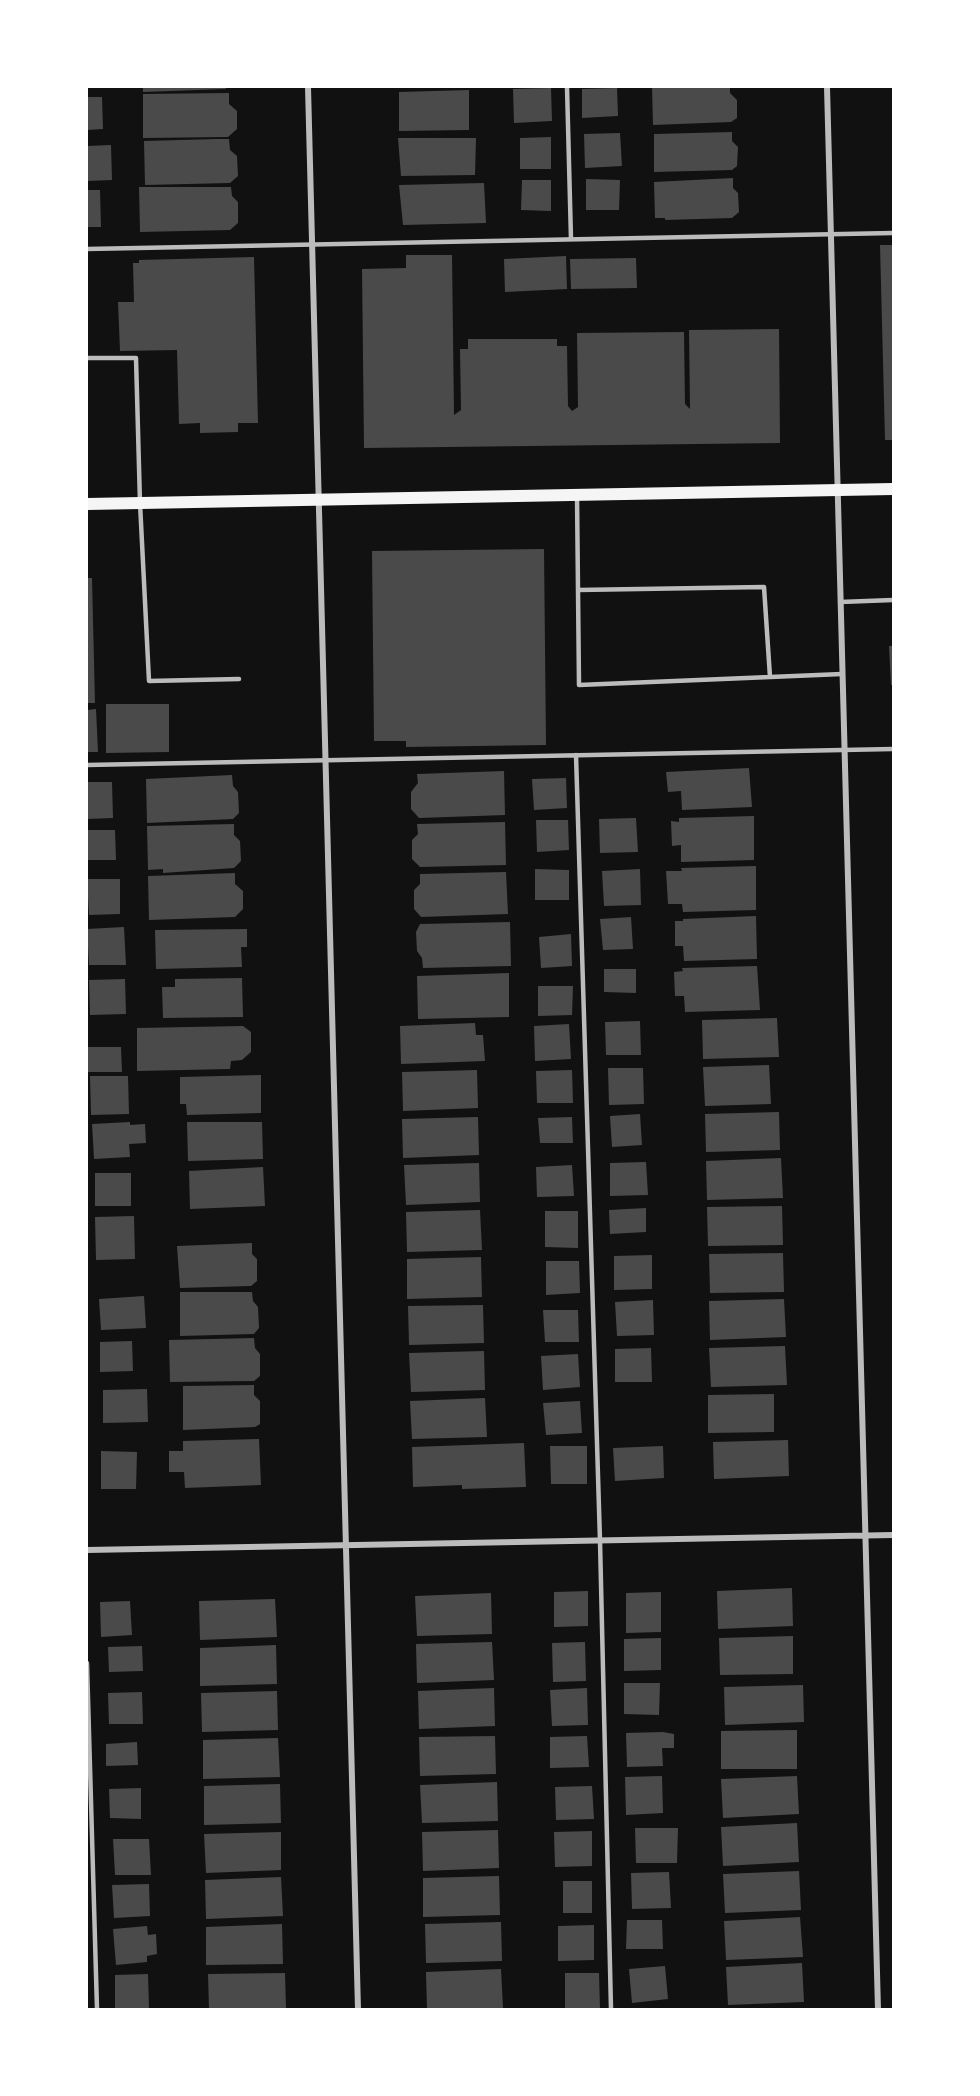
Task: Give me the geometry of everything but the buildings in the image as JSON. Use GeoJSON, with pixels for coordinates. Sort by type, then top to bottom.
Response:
{"type":"FeatureCollection","features":[{"type":"Feature","properties":{"kind":"main road"},"geometry":{"type":"LineString","coordinates":[[87,504],[893,489]]}},
{"type":"Feature","properties":{"kind":"street"},"geometry":{"type":"LineString","coordinates":[[308,87],[358,2009]]}},
{"type":"Feature","properties":{"kind":"street"},"geometry":{"type":"LineString","coordinates":[[827,87],[878,2009]]}},
{"type":"Feature","properties":{"kind":"street"},"geometry":{"type":"LineString","coordinates":[[87,1550],[893,1534]]}},
{"type":"Feature","properties":{"kind":"lane"},"geometry":{"type":"LineString","coordinates":[[567,87],[571,239]]}},
{"type":"Feature","properties":{"kind":"lane"},"geometry":{"type":"LineString","coordinates":[[87,249],[893,233]]}},
{"type":"Feature","properties":{"kind":"lane"},"geometry":{"type":"LineString","coordinates":[[87,358],[136,358],[140,503],[149,681],[239,679]]}},
{"type":"Feature","properties":{"kind":"lane"},"geometry":{"type":"LineString","coordinates":[[577,495],[579,685],[842,674]]}},
{"type":"Feature","properties":{"kind":"lane"},"geometry":{"type":"LineString","coordinates":[[578,590],[764,587],[770,677]]}},
{"type":"Feature","properties":{"kind":"lane"},"geometry":{"type":"LineString","coordinates":[[840,602],[893,600]]}},
{"type":"Feature","properties":{"kind":"lane"},"geometry":{"type":"LineString","coordinates":[[87,765],[893,749]]}},
{"type":"Feature","properties":{"kind":"lane"},"geometry":{"type":"LineString","coordinates":[[576,755],[600,1541],[611,2009]]}},
{"type":"Feature","properties":{"kind":"lane"},"geometry":{"type":"LineString","coordinates":[[87,1663],[97,2009]]}}]}
